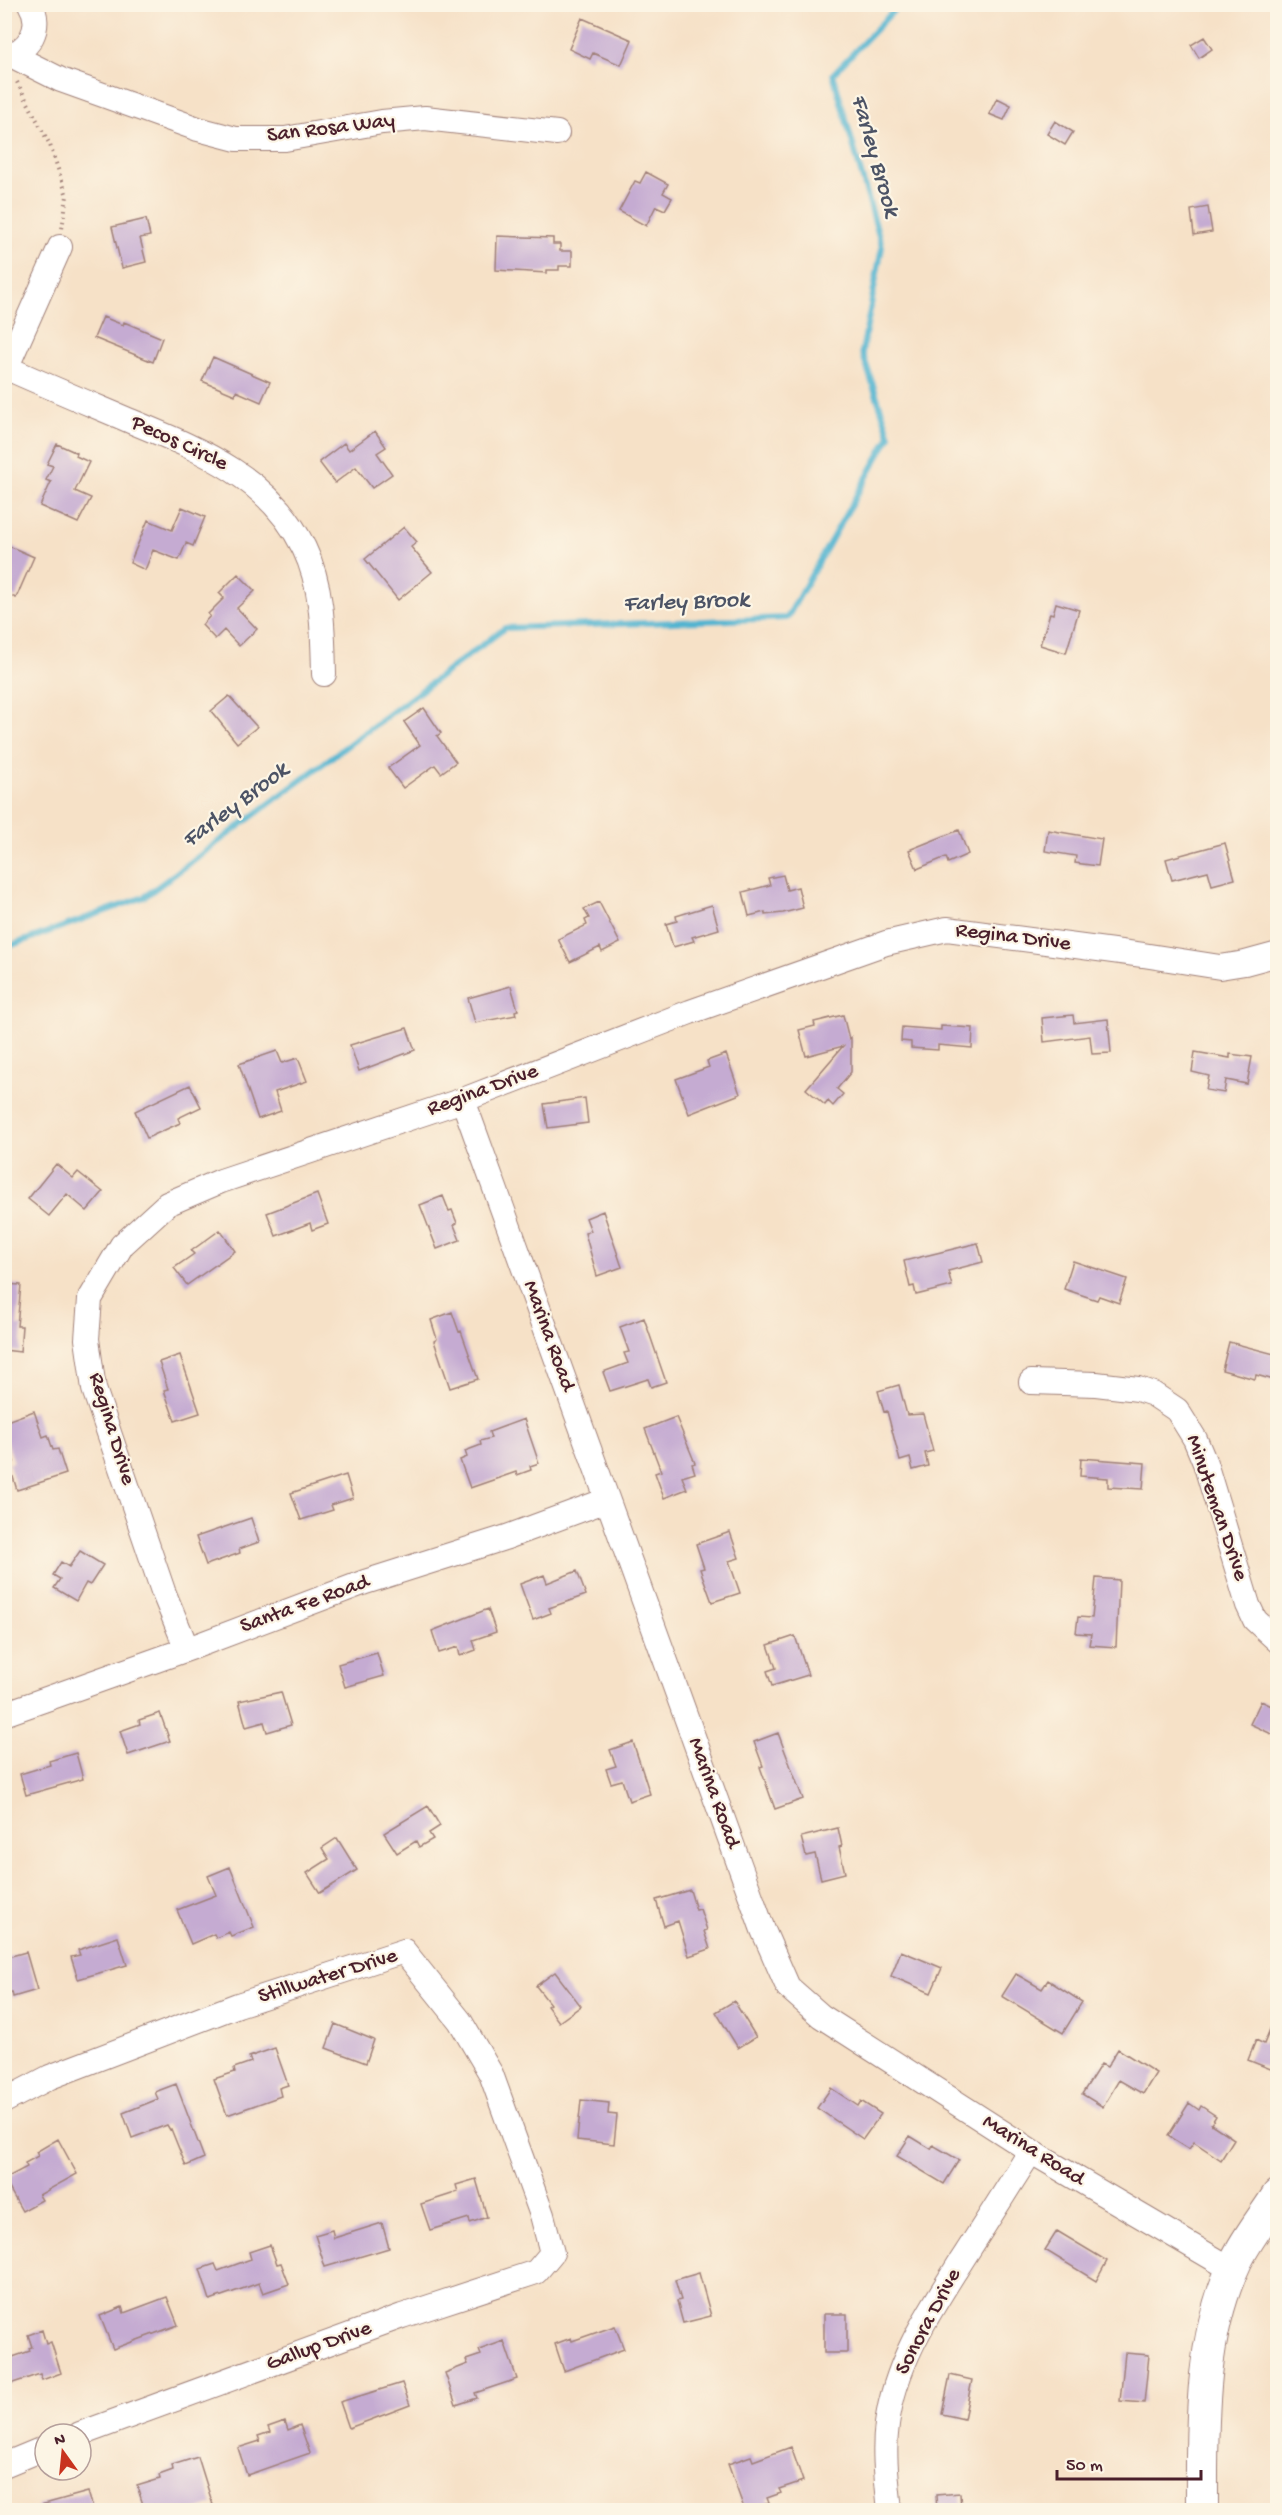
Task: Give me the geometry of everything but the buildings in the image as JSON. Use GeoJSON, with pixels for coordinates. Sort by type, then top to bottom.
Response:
{"type":"FeatureCollection","features":[{"type":"Feature","properties":{"kind":"main road"},"geometry":{"type":"LineString","coordinates":[[1202,2511],[1202,2430],[1207,2365],[1220,2307],[1233,2270],[1278,2195]]}},
{"type":"Feature","properties":{"kind":"street"},"geometry":{"type":"LineString","coordinates":[[10,62],[29,42],[34,32],[36,21],[30,4]]}},
{"type":"Feature","properties":{"kind":"street","name":"San Rosa Way"},"geometry":{"type":"LineString","coordinates":[[10,62],[198,129],[236,139],[285,139],[382,122],[425,118],[557,133]]}},
{"type":"Feature","properties":{"kind":"street"},"geometry":{"type":"LineString","coordinates":[[6,371],[60,247]]}},
{"type":"Feature","properties":{"kind":"street","name":"Pecos Circle"},"geometry":{"type":"LineString","coordinates":[[6,371],[205,453],[236,471],[265,494],[287,519],[305,549],[316,580],[323,627],[324,674]]}},
{"type":"Feature","properties":{"kind":"street","name":"Regina Drive"},"geometry":{"type":"LineString","coordinates":[[187,1649],[164,1591],[94,1389],[87,1339],[90,1299],[122,1245],[166,1204],[221,1181],[463,1100],[690,1012],[841,958],[886,943],[947,929],[1220,967],[1278,954]]}},
{"type":"Feature","properties":{"kind":"street","name":"Marina Road"},"geometry":{"type":"LineString","coordinates":[[463,1100],[763,1930],[788,1987],[821,2016],[1031,2151],[1233,2270]]}},
{"type":"Feature","properties":{"kind":"street","name":"Minuteman Drive"},"geometry":{"type":"LineString","coordinates":[[1031,1382],[1096,1384],[1138,1389],[1153,1394],[1177,1410],[1195,1439],[1205,1463],[1248,1605],[1255,1620],[1278,1641]]}},
{"type":"Feature","properties":{"kind":"street","name":"Santa Fe Road"},"geometry":{"type":"LineString","coordinates":[[4,1714],[365,1582],[507,1537],[607,1500]]}},
{"type":"Feature","properties":{"kind":"street","name":"Stillwater Drive"},"geometry":{"type":"LineString","coordinates":[[4,2102],[50,2077],[238,2005],[404,1951],[460,2021],[491,2074],[542,2215],[552,2253]]}},
{"type":"Feature","properties":{"kind":"street","name":"Sonora Drive"},"geometry":{"type":"LineString","coordinates":[[890,2511],[885,2446],[887,2423],[905,2356],[928,2314],[1031,2151]]}},
{"type":"Feature","properties":{"kind":"street","name":"Gallup Drive"},"geometry":{"type":"LineString","coordinates":[[93,2429],[402,2316],[536,2272],[552,2253]]}},
{"type":"Feature","properties":{"kind":"street"},"geometry":{"type":"LineString","coordinates":[[4,2466],[33,2453]]}},
{"type":"Feature","properties":{"kind":"path"},"geometry":{"type":"LineString","coordinates":[[10,62],[50,145],[67,196],[60,247]]}},
{"type":"Feature","properties":{"kind":"waterway","name":"Farley Brook"},"geometry":{"type":"LineString","coordinates":[[4,948],[144,897],[505,628],[787,618],[890,436],[862,352],[882,247],[833,74],[900,4]]}}]}
